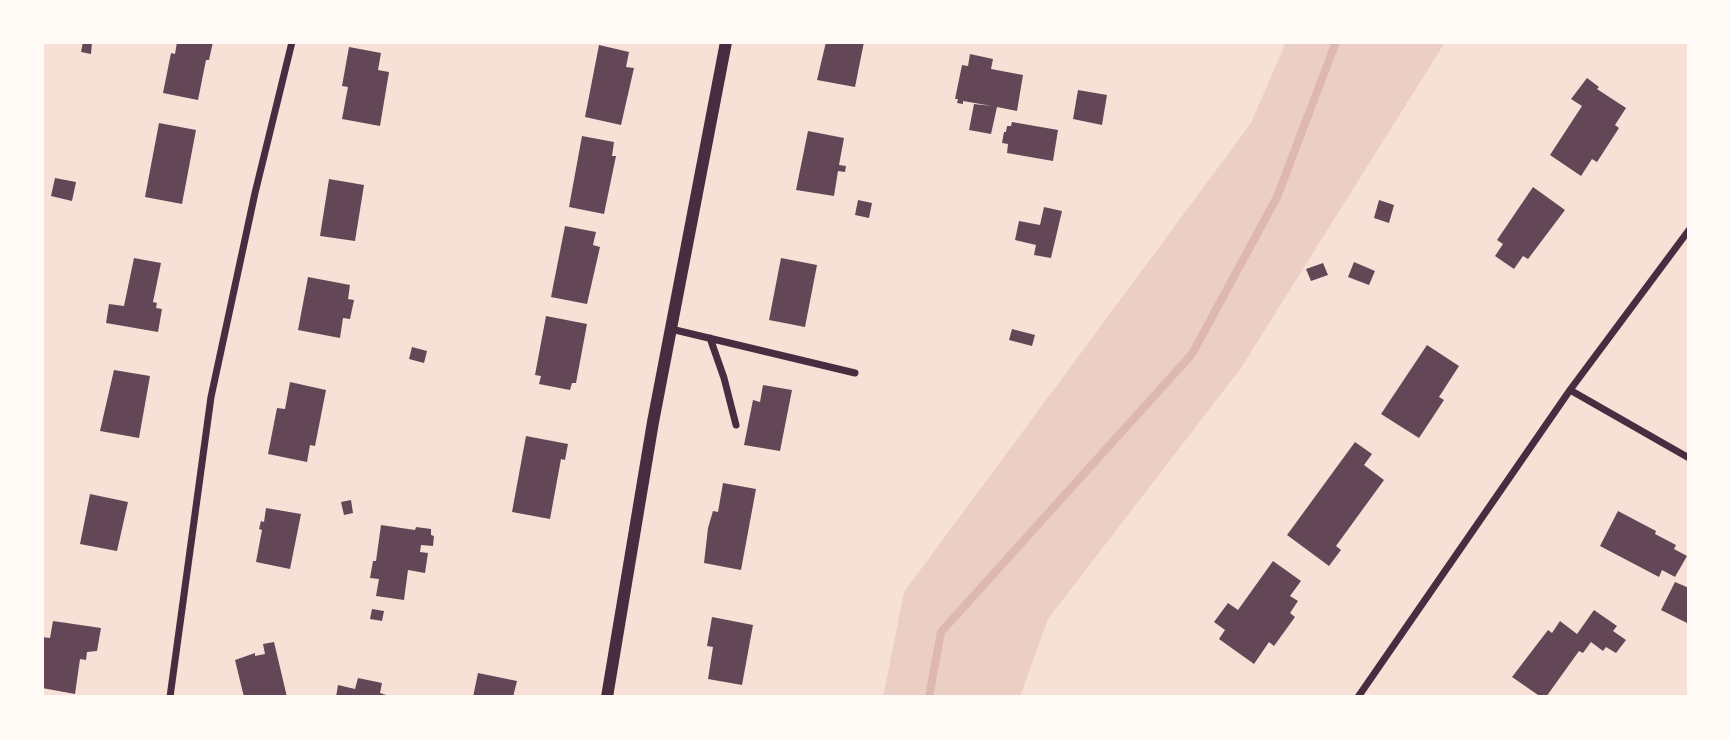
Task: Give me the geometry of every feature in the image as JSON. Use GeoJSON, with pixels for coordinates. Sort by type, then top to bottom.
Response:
{"type":"FeatureCollection","features":[{"type":"Feature","properties":{"kind":"street"},"geometry":{"type":"LineString","coordinates":[[170,697],[211,397],[255,193],[292,42]]}},
{"type":"Feature","properties":{"kind":"street"},"geometry":{"type":"LineString","coordinates":[[607,697],[671,329],[726,42]]}},
{"type":"Feature","properties":{"kind":"street"},"geometry":{"type":"LineString","coordinates":[[1358,697],[1570,390],[1689,230]]}},
{"type":"Feature","properties":{"kind":"street"},"geometry":{"type":"LineString","coordinates":[[671,329],[855,373]]}},
{"type":"Feature","properties":{"kind":"street"},"geometry":{"type":"LineString","coordinates":[[710,338],[736,425]]}},
{"type":"Feature","properties":{"kind":"street"},"geometry":{"type":"LineString","coordinates":[[1570,390],[1689,458]]}},
{"type":"Feature","properties":{"kind":"shaded area"},"geometry":{"type":"Polygon","coordinates":[[[1286,42],[1445,42],[1241,368],[1048,619],[1020,697],[883,697],[904,592],[1251,123],[1286,42]]]}},
{"type":"Feature","properties":{"kind":"building"},"geometry":{"type":"Polygon","coordinates":[[[83,42],[92,42],[91,54],[81,52],[83,42]]]}},
{"type":"Feature","properties":{"kind":"building"},"geometry":{"type":"Polygon","coordinates":[[[177,42],[213,42],[209,60],[206,60],[198,100],[163,93],[171,53],[175,54],[177,42]]]}},
{"type":"Feature","properties":{"kind":"building"},"geometry":{"type":"Polygon","coordinates":[[[826,42],[864,42],[855,87],[817,80],[826,42]]]}},
{"type":"Feature","properties":{"kind":"building"},"geometry":{"type":"Polygon","coordinates":[[[599,45],[629,52],[626,67],[634,68],[621,125],[585,117],[599,45]]]}},
{"type":"Feature","properties":{"kind":"building"},"geometry":{"type":"Polygon","coordinates":[[[349,47],[381,53],[378,70],[389,72],[380,126],[342,119],[348,87],[342,86],[349,47]]]}},
{"type":"Feature","properties":{"kind":"building"},"geometry":{"type":"Polygon","coordinates":[[[970,54],[993,59],[991,69],[1023,75],[1017,111],[997,107],[991,134],[969,130],[974,104],[992,106],[963,101],[963,104],[957,103],[958,99],[955,99],[962,65],[968,66],[970,54]]]}},
{"type":"Feature","properties":{"kind":"building"},"geometry":{"type":"Polygon","coordinates":[[[1587,78],[1599,87],[1597,89],[1626,108],[1615,125],[1619,128],[1597,162],[1592,159],[1581,176],[1550,155],[1582,106],[1571,99],[1587,78]]]}},
{"type":"Feature","properties":{"kind":"building"},"geometry":{"type":"Polygon","coordinates":[[[1078,90],[1107,95],[1102,125],[1073,119],[1078,90]]]}},
{"type":"Feature","properties":{"kind":"building"},"geometry":{"type":"Polygon","coordinates":[[[1012,122],[1058,130],[1053,161],[1007,153],[1008,144],[1002,143],[1004,132],[1012,122]]]}},
{"type":"Feature","properties":{"kind":"building"},"geometry":{"type":"Polygon","coordinates":[[[159,123],[196,130],[182,204],[145,197],[159,123]]]}},
{"type":"Feature","properties":{"kind":"building"},"geometry":{"type":"Polygon","coordinates":[[[808,131],[844,138],[839,165],[846,166],[845,172],[838,171],[834,196],[796,190],[808,131]]]}},
{"type":"Feature","properties":{"kind":"building"},"geometry":{"type":"Polygon","coordinates":[[[582,136],[614,142],[612,156],[616,156],[604,214],[569,207],[582,136]]]}},
{"type":"Feature","properties":{"kind":"building"},"geometry":{"type":"Polygon","coordinates":[[[55,178],[76,182],[72,201],[51,196],[55,178]]]}},
{"type":"Feature","properties":{"kind":"building"},"geometry":{"type":"Polygon","coordinates":[[[329,179],[364,185],[355,241],[320,236],[329,179]]]}},
{"type":"Feature","properties":{"kind":"building"},"geometry":{"type":"Polygon","coordinates":[[[1533,187],[1565,210],[1528,259],[1523,256],[1514,269],[1495,256],[1503,244],[1497,240],[1533,187]]]}},
{"type":"Feature","properties":{"kind":"building"},"geometry":{"type":"Polygon","coordinates":[[[858,200],[872,203],[869,218],[855,215],[858,200]]]}},
{"type":"Feature","properties":{"kind":"building"},"geometry":{"type":"Polygon","coordinates":[[[1379,200],[1394,205],[1389,223],[1374,218],[1379,200]]]}},
{"type":"Feature","properties":{"kind":"building"},"geometry":{"type":"Polygon","coordinates":[[[1044,207],[1062,211],[1051,258],[1034,255],[1036,245],[1015,240],[1019,221],[1040,225],[1044,207]]]}},
{"type":"Feature","properties":{"kind":"building"},"geometry":{"type":"Polygon","coordinates":[[[565,226],[596,232],[593,245],[600,247],[587,304],[551,297],[565,226]]]}},
{"type":"Feature","properties":{"kind":"building"},"geometry":{"type":"Polygon","coordinates":[[[134,258],[161,263],[153,302],[157,303],[156,308],[162,309],[158,332],[106,323],[109,304],[124,306],[134,258]]]}},
{"type":"Feature","properties":{"kind":"building"},"geometry":{"type":"Polygon","coordinates":[[[781,258],[817,265],[805,327],[769,320],[781,258]]]}},
{"type":"Feature","properties":{"kind":"building"},"geometry":{"type":"Polygon","coordinates":[[[1354,262],[1375,271],[1369,285],[1348,277],[1354,262]]]}},
{"type":"Feature","properties":{"kind":"building"},"geometry":{"type":"Polygon","coordinates":[[[1323,263],[1328,275],[1311,281],[1306,269],[1323,263]]]}},
{"type":"Feature","properties":{"kind":"building"},"geometry":{"type":"Polygon","coordinates":[[[308,277],[350,285],[348,299],[354,300],[350,319],[343,318],[340,338],[298,330],[308,277]]]}},
{"type":"Feature","properties":{"kind":"building"},"geometry":{"type":"Polygon","coordinates":[[[546,316],[587,324],[576,383],[572,383],[570,390],[539,384],[541,376],[535,375],[546,316]]]}},
{"type":"Feature","properties":{"kind":"building"},"geometry":{"type":"Polygon","coordinates":[[[1012,329],[1035,335],[1032,346],[1009,340],[1012,329]]]}},
{"type":"Feature","properties":{"kind":"building"},"geometry":{"type":"Polygon","coordinates":[[[1427,345],[1459,366],[1439,397],[1444,400],[1419,438],[1381,414],[1427,345]]]}},
{"type":"Feature","properties":{"kind":"building"},"geometry":{"type":"Polygon","coordinates":[[[412,347],[427,351],[424,363],[409,359],[412,347]]]}},
{"type":"Feature","properties":{"kind":"building"},"geometry":{"type":"Polygon","coordinates":[[[114,370],[150,376],[139,438],[100,431],[114,370]]]}},
{"type":"Feature","properties":{"kind":"building"},"geometry":{"type":"Polygon","coordinates":[[[290,382],[326,390],[315,446],[310,445],[307,462],[268,454],[277,408],[285,409],[290,382]]]}},
{"type":"Feature","properties":{"kind":"building"},"geometry":{"type":"Polygon","coordinates":[[[763,385],[792,390],[780,451],[744,445],[753,400],[760,402],[763,385]]]}},
{"type":"Feature","properties":{"kind":"building"},"geometry":{"type":"Polygon","coordinates":[[[526,436],[568,444],[565,460],[561,459],[550,519],[512,512],[526,436]]]}},
{"type":"Feature","properties":{"kind":"building"},"geometry":{"type":"Polygon","coordinates":[[[1355,442],[1372,454],[1364,465],[1384,480],[1336,546],[1341,550],[1329,566],[1287,535],[1355,442]]]}},
{"type":"Feature","properties":{"kind":"building"},"geometry":{"type":"Polygon","coordinates":[[[723,483],[756,489],[741,570],[704,563],[708,528],[713,511],[718,512],[723,483]]]}},
{"type":"Feature","properties":{"kind":"building"},"geometry":{"type":"Polygon","coordinates":[[[90,494],[128,502],[117,551],[80,544],[90,494]]]}},
{"type":"Feature","properties":{"kind":"building"},"geometry":{"type":"Polygon","coordinates":[[[351,500],[353,513],[344,515],[341,502],[351,500]]]}},
{"type":"Feature","properties":{"kind":"building"},"geometry":{"type":"Polygon","coordinates":[[[266,508],[301,514],[290,569],[256,562],[262,530],[259,529],[261,521],[264,522],[266,508]]]}},
{"type":"Feature","properties":{"kind":"building"},"geometry":{"type":"Polygon","coordinates":[[[1618,511],[1656,531],[1655,534],[1676,545],[1674,549],[1687,556],[1675,577],[1662,570],[1659,577],[1600,546],[1618,511]]]}},
{"type":"Feature","properties":{"kind":"building"},"geometry":{"type":"Polygon","coordinates":[[[381,525],[415,530],[416,527],[431,529],[431,535],[434,536],[433,546],[421,545],[420,552],[428,553],[425,573],[408,570],[404,600],[376,596],[379,579],[370,578],[373,561],[376,561],[381,525]]]}},
{"type":"Feature","properties":{"kind":"building"},"geometry":{"type":"Polygon","coordinates":[[[1273,561],[1301,581],[1290,596],[1298,601],[1290,613],[1295,617],[1274,646],[1269,642],[1254,664],[1219,639],[1225,630],[1214,622],[1228,603],[1238,610],[1273,561]]]}},
{"type":"Feature","properties":{"kind":"building"},"geometry":{"type":"Polygon","coordinates":[[[1675,582],[1689,588],[1689,624],[1661,610],[1675,582]]]}},
{"type":"Feature","properties":{"kind":"building"},"geometry":{"type":"Polygon","coordinates":[[[372,609],[384,611],[382,621],[370,619],[372,609]]]}},
{"type":"Feature","properties":{"kind":"building"},"geometry":{"type":"Polygon","coordinates":[[[1594,610],[1617,626],[1613,631],[1626,640],[1616,653],[1606,647],[1603,651],[1591,642],[1583,653],[1579,651],[1546,697],[1541,697],[1512,677],[1548,630],[1552,633],[1560,621],[1577,634],[1594,610]]]}},
{"type":"Feature","properties":{"kind":"building"},"geometry":{"type":"Polygon","coordinates":[[[712,617],[753,625],[742,685],[708,679],[713,647],[707,646],[712,617]]]}},
{"type":"Feature","properties":{"kind":"building"},"geometry":{"type":"Polygon","coordinates":[[[53,621],[101,628],[97,651],[87,652],[86,660],[80,659],[75,694],[42,688],[42,637],[50,638],[53,621]]]}},
{"type":"Feature","properties":{"kind":"building"},"geometry":{"type":"Polygon","coordinates":[[[274,642],[287,697],[244,697],[235,660],[255,653],[255,656],[265,654],[263,644],[274,642]]]}},
{"type":"Feature","properties":{"kind":"building"},"geometry":{"type":"Polygon","coordinates":[[[478,673],[517,681],[513,697],[473,697],[478,673]]]}},
{"type":"Feature","properties":{"kind":"building"},"geometry":{"type":"Polygon","coordinates":[[[358,678],[382,683],[380,693],[393,697],[336,697],[338,685],[355,689],[358,678]]]}},
{"type":"Feature","properties":{"kind":"waterway"},"geometry":{"type":"LineString","coordinates":[[929,697],[941,632],[1192,354],[1277,197],[1336,42]]}}]}
